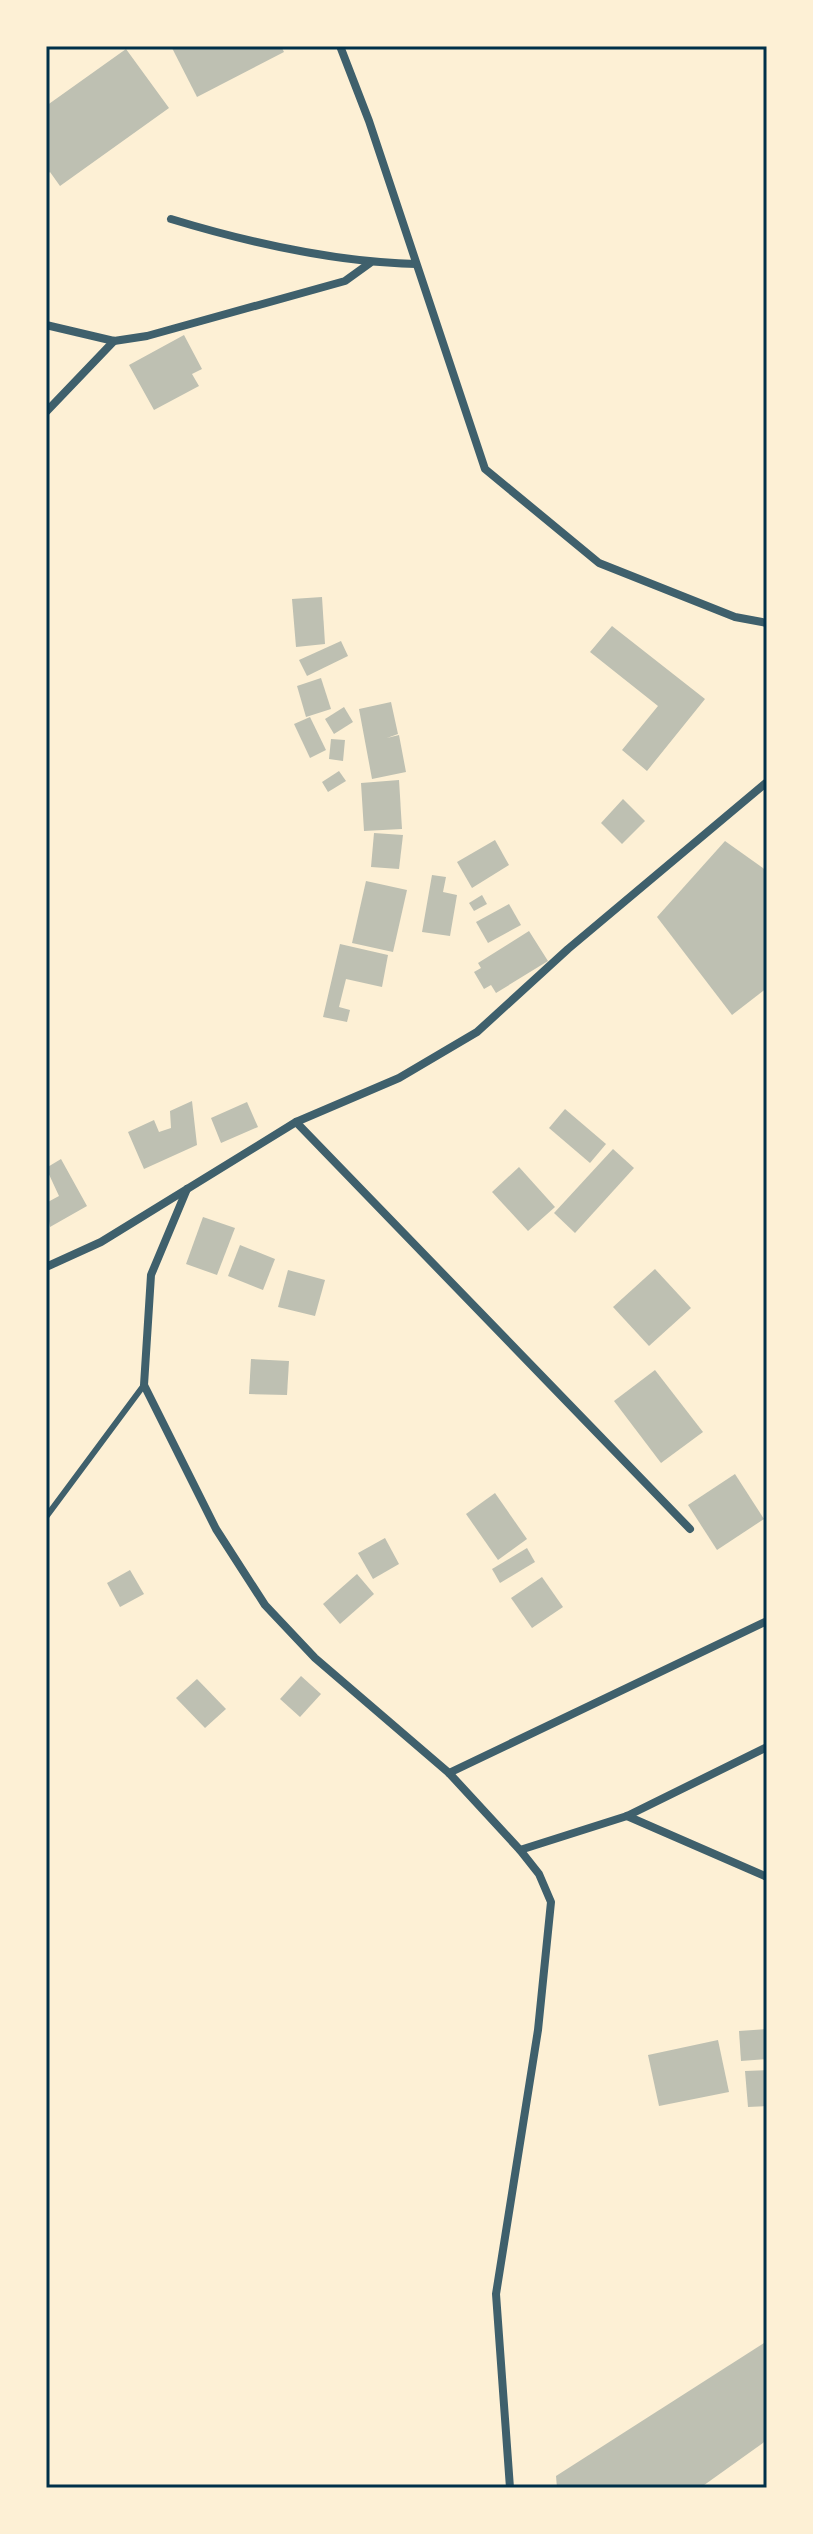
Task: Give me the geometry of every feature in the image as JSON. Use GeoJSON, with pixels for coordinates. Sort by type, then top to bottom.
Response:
{"type":"FeatureCollection","features":[{"type":"Feature","properties":{"kind":"street"},"geometry":{"type":"LineString","coordinates":[[340,46],[369,121],[485,469],[599,563],[735,617],[767,623]]}},
{"type":"Feature","properties":{"kind":"street"},"geometry":{"type":"LineString","coordinates":[[171,219],[222,234],[370,263],[416,264]]}},
{"type":"Feature","properties":{"kind":"street"},"geometry":{"type":"LineString","coordinates":[[46,325],[114,341],[147,336],[345,281],[370,263]]}},
{"type":"Feature","properties":{"kind":"street"},"geometry":{"type":"LineString","coordinates":[[46,412],[114,341]]}},
{"type":"Feature","properties":{"kind":"street"},"geometry":{"type":"LineString","coordinates":[[46,1267],[101,1242],[296,1122],[399,1078],[477,1032],[568,949],[767,782]]}},
{"type":"Feature","properties":{"kind":"street"},"geometry":{"type":"LineString","coordinates":[[296,1122],[690,1529]]}},
{"type":"Feature","properties":{"kind":"street"},"geometry":{"type":"LineString","coordinates":[[187,1189],[151,1275],[144,1385],[216,1529],[265,1605],[315,1658],[449,1773],[539,1874],[551,1902],[538,2030],[496,2294],[510,2488]]}},
{"type":"Feature","properties":{"kind":"street"},"geometry":{"type":"LineString","coordinates":[[449,1773],[767,1621]]}},
{"type":"Feature","properties":{"kind":"street"},"geometry":{"type":"LineString","coordinates":[[520,1850],[627,1816],[767,1747]]}},
{"type":"Feature","properties":{"kind":"street"},"geometry":{"type":"LineString","coordinates":[[627,1816],[767,1877]]}},
{"type":"Feature","properties":{"kind":"lane"},"geometry":{"type":"LineString","coordinates":[[46,1517],[144,1385]]}},
{"type":"Feature","properties":{"kind":"building"},"geometry":{"type":"Polygon","coordinates":[[[171,46],[281,46],[284,52],[197,97],[171,46]]]}},
{"type":"Feature","properties":{"kind":"building"},"geometry":{"type":"Polygon","coordinates":[[[126,49],[169,108],[60,186],[50,172],[46,175],[46,106],[126,49]]]}},
{"type":"Feature","properties":{"kind":"building"},"geometry":{"type":"Polygon","coordinates":[[[184,335],[202,369],[192,374],[199,386],[154,410],[129,365],[184,335]]]}},
{"type":"Feature","properties":{"kind":"building"},"geometry":{"type":"Polygon","coordinates":[[[322,597],[325,644],[296,647],[292,599],[322,597]]]}},
{"type":"Feature","properties":{"kind":"building"},"geometry":{"type":"Polygon","coordinates":[[[612,626],[705,699],[647,771],[622,750],[658,706],[590,652],[612,626]]]}},
{"type":"Feature","properties":{"kind":"building"},"geometry":{"type":"Polygon","coordinates":[[[341,641],[348,656],[307,676],[299,660],[341,641]]]}},
{"type":"Feature","properties":{"kind":"building"},"geometry":{"type":"Polygon","coordinates":[[[321,678],[331,709],[306,717],[297,686],[321,678]]]}},
{"type":"Feature","properties":{"kind":"building"},"geometry":{"type":"Polygon","coordinates":[[[391,702],[398,734],[387,738],[399,735],[406,772],[372,779],[359,709],[391,702]]]}},
{"type":"Feature","properties":{"kind":"building"},"geometry":{"type":"Polygon","coordinates":[[[344,707],[353,722],[334,734],[325,719],[344,707]]]}},
{"type":"Feature","properties":{"kind":"building"},"geometry":{"type":"Polygon","coordinates":[[[310,717],[326,750],[310,758],[294,724],[310,717]]]}},
{"type":"Feature","properties":{"kind":"building"},"geometry":{"type":"Polygon","coordinates":[[[331,739],[345,740],[343,761],[329,759],[331,739]]]}},
{"type":"Feature","properties":{"kind":"building"},"geometry":{"type":"Polygon","coordinates":[[[339,771],[346,781],[328,792],[322,782],[339,771]]]}},
{"type":"Feature","properties":{"kind":"building"},"geometry":{"type":"Polygon","coordinates":[[[399,780],[402,829],[364,831],[361,783],[399,780]]]}},
{"type":"Feature","properties":{"kind":"building"},"geometry":{"type":"Polygon","coordinates":[[[623,799],[645,821],[622,844],[601,823],[623,799]]]}},
{"type":"Feature","properties":{"kind":"building"},"geometry":{"type":"Polygon","coordinates":[[[374,833],[403,835],[399,869],[371,867],[374,833]]]}},
{"type":"Feature","properties":{"kind":"building"},"geometry":{"type":"Polygon","coordinates":[[[495,840],[509,865],[472,888],[457,862],[495,840]]]}},
{"type":"Feature","properties":{"kind":"building"},"geometry":{"type":"Polygon","coordinates":[[[725,841],[767,871],[767,988],[732,1015],[657,917],[725,841]]]}},
{"type":"Feature","properties":{"kind":"building"},"geometry":{"type":"Polygon","coordinates":[[[432,875],[446,877],[443,892],[457,895],[450,936],[422,932],[432,875]]]}},
{"type":"Feature","properties":{"kind":"building"},"geometry":{"type":"Polygon","coordinates":[[[366,881],[407,890],[393,952],[352,943],[366,881]]]}},
{"type":"Feature","properties":{"kind":"building"},"geometry":{"type":"Polygon","coordinates":[[[482,895],[487,904],[474,911],[469,903],[482,895]]]}},
{"type":"Feature","properties":{"kind":"building"},"geometry":{"type":"Polygon","coordinates":[[[509,904],[521,925],[488,943],[476,922],[509,904]]]}},
{"type":"Feature","properties":{"kind":"building"},"geometry":{"type":"Polygon","coordinates":[[[529,931],[548,961],[496,993],[491,985],[484,989],[474,972],[481,968],[478,963],[529,931]]]}},
{"type":"Feature","properties":{"kind":"building"},"geometry":{"type":"Polygon","coordinates":[[[340,944],[388,955],[382,987],[346,979],[339,1007],[350,1010],[347,1022],[323,1017],[340,944]]]}},
{"type":"Feature","properties":{"kind":"building"},"geometry":{"type":"Polygon","coordinates":[[[192,1101],[197,1145],[144,1169],[128,1132],[154,1120],[159,1132],[171,1128],[170,1111],[192,1101]]]}},
{"type":"Feature","properties":{"kind":"building"},"geometry":{"type":"Polygon","coordinates":[[[247,1102],[258,1127],[221,1143],[211,1118],[247,1102]]]}},
{"type":"Feature","properties":{"kind":"building"},"geometry":{"type":"Polygon","coordinates":[[[565,1109],[606,1144],[590,1163],[549,1128],[565,1109]]]}},
{"type":"Feature","properties":{"kind":"building"},"geometry":{"type":"Polygon","coordinates":[[[613,1149],[634,1168],[575,1233],[554,1213],[613,1149]]]}},
{"type":"Feature","properties":{"kind":"building"},"geometry":{"type":"Polygon","coordinates":[[[61,1159],[87,1206],[50,1227],[46,1203],[59,1196],[46,1168],[61,1159]]]}},
{"type":"Feature","properties":{"kind":"building"},"geometry":{"type":"Polygon","coordinates":[[[519,1167],[555,1207],[528,1231],[492,1192],[519,1167]]]}},
{"type":"Feature","properties":{"kind":"building"},"geometry":{"type":"Polygon","coordinates":[[[203,1217],[235,1228],[217,1275],[186,1264],[203,1217]]]}},
{"type":"Feature","properties":{"kind":"building"},"geometry":{"type":"Polygon","coordinates":[[[240,1245],[275,1259],[263,1290],[228,1276],[240,1245]]]}},
{"type":"Feature","properties":{"kind":"building"},"geometry":{"type":"Polygon","coordinates":[[[655,1269],[691,1308],[649,1346],[613,1307],[655,1269]]]}},
{"type":"Feature","properties":{"kind":"building"},"geometry":{"type":"Polygon","coordinates":[[[288,1270],[325,1280],[315,1316],[278,1307],[288,1270]]]}},
{"type":"Feature","properties":{"kind":"building"},"geometry":{"type":"Polygon","coordinates":[[[251,1359],[289,1361],[287,1395],[249,1394],[251,1359]]]}},
{"type":"Feature","properties":{"kind":"building"},"geometry":{"type":"Polygon","coordinates":[[[655,1370],[703,1432],[661,1463],[614,1401],[655,1370]]]}},
{"type":"Feature","properties":{"kind":"building"},"geometry":{"type":"Polygon","coordinates":[[[735,1474],[764,1519],[717,1550],[688,1505],[735,1474]]]}},
{"type":"Feature","properties":{"kind":"building"},"geometry":{"type":"Polygon","coordinates":[[[495,1493],[527,1539],[498,1560],[466,1514],[495,1493]]]}},
{"type":"Feature","properties":{"kind":"building"},"geometry":{"type":"Polygon","coordinates":[[[385,1538],[399,1564],[373,1579],[358,1553],[385,1538]]]}},
{"type":"Feature","properties":{"kind":"building"},"geometry":{"type":"Polygon","coordinates":[[[527,1548],[535,1562],[500,1583],[492,1569],[527,1548]]]}},
{"type":"Feature","properties":{"kind":"building"},"geometry":{"type":"Polygon","coordinates":[[[130,1570],[144,1594],[120,1607],[107,1583],[130,1570]]]}},
{"type":"Feature","properties":{"kind":"building"},"geometry":{"type":"Polygon","coordinates":[[[357,1574],[374,1594],[340,1624],[323,1604],[357,1574]]]}},
{"type":"Feature","properties":{"kind":"building"},"geometry":{"type":"Polygon","coordinates":[[[542,1577],[563,1607],[532,1628],[511,1598],[542,1577]]]}},
{"type":"Feature","properties":{"kind":"building"},"geometry":{"type":"Polygon","coordinates":[[[301,1676],[321,1694],[300,1717],[280,1699],[301,1676]]]}},
{"type":"Feature","properties":{"kind":"building"},"geometry":{"type":"Polygon","coordinates":[[[197,1679],[226,1709],[205,1728],[176,1698],[197,1679]]]}},
{"type":"Feature","properties":{"kind":"building"},"geometry":{"type":"Polygon","coordinates":[[[767,2029],[767,2059],[741,2061],[739,2031],[767,2029]]]}},
{"type":"Feature","properties":{"kind":"building"},"geometry":{"type":"Polygon","coordinates":[[[718,2040],[729,2092],[659,2106],[648,2055],[718,2040]]]}},
{"type":"Feature","properties":{"kind":"building"},"geometry":{"type":"Polygon","coordinates":[[[767,2070],[767,2106],[748,2107],[745,2071],[767,2070]]]}},
{"type":"Feature","properties":{"kind":"building"},"geometry":{"type":"Polygon","coordinates":[[[767,2341],[767,2440],[700,2488],[557,2488],[556,2476],[767,2341]]]}}]}
